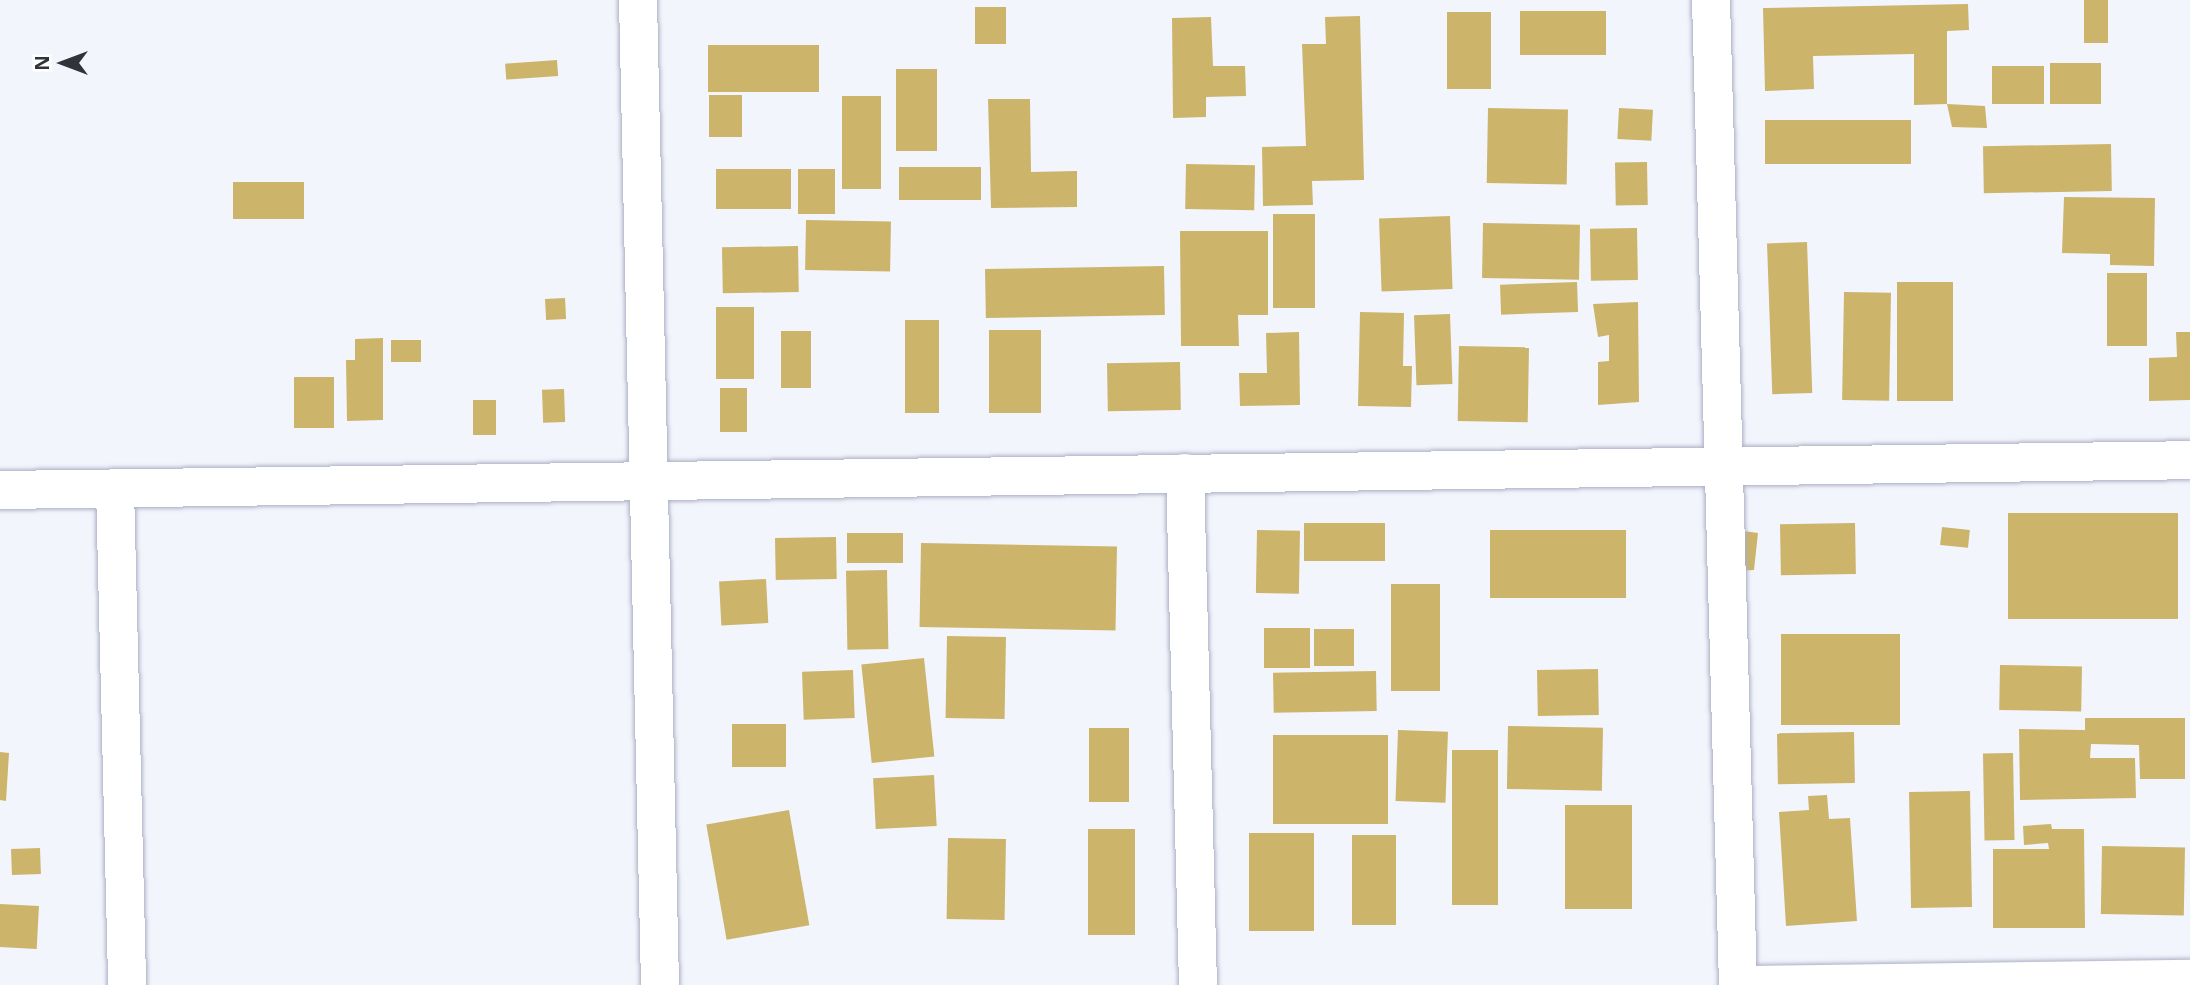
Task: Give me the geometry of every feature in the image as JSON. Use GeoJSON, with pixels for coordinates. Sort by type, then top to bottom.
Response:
{"type":"FeatureCollection","features":[{"type":"Feature","properties":{"kind":"street"},"geometry":{"type":"LineString","coordinates":[[638,0],[660,985]]}},
{"type":"Feature","properties":{"kind":"street"},"geometry":{"type":"LineString","coordinates":[[1711,0],[1738,985]]}},
{"type":"Feature","properties":{"kind":"street"},"geometry":{"type":"LineString","coordinates":[[0,490],[1724,464],[2190,460]]}},
{"type":"Feature","properties":{"kind":"street"},"geometry":{"type":"LineString","coordinates":[[1185,473],[1198,985]]}},
{"type":"Feature","properties":{"kind":"street"},"geometry":{"type":"LineString","coordinates":[[115,488],[127,985]]}},
{"type":"Feature","properties":{"kind":"street"},"geometry":{"type":"LineString","coordinates":[[1749,985],[2190,979]]}},
{"type":"Feature","properties":{"kind":"building"},"geometry":{"type":"Polygon","coordinates":[[[2084,0],[2108,0],[2108,43],[2084,43],[2084,0]]]}},
{"type":"Feature","properties":{"kind":"building"},"geometry":{"type":"Polygon","coordinates":[[[1968,4],[1969,30],[1947,31],[1947,104],[1914,105],[1914,54],[1813,56],[1814,89],[1765,91],[1763,8],[1968,4]]]}},
{"type":"Feature","properties":{"kind":"building"},"geometry":{"type":"Polygon","coordinates":[[[975,7],[1006,7],[1006,44],[975,44],[975,7]]]}},
{"type":"Feature","properties":{"kind":"building"},"geometry":{"type":"Polygon","coordinates":[[[1520,11],[1606,11],[1606,55],[1520,55],[1520,11]]]}},
{"type":"Feature","properties":{"kind":"building"},"geometry":{"type":"Polygon","coordinates":[[[1447,12],[1491,12],[1491,89],[1447,89],[1447,12]]]}},
{"type":"Feature","properties":{"kind":"building"},"geometry":{"type":"Polygon","coordinates":[[[1360,16],[1364,180],[1312,181],[1313,205],[1263,206],[1262,147],[1306,146],[1302,44],[1326,44],[1325,17],[1360,16]]]}},
{"type":"Feature","properties":{"kind":"building"},"geometry":{"type":"Polygon","coordinates":[[[1211,17],[1213,66],[1245,66],[1246,96],[1206,97],[1206,117],[1173,118],[1172,18],[1211,17]]]}},
{"type":"Feature","properties":{"kind":"building"},"geometry":{"type":"Polygon","coordinates":[[[708,45],[819,45],[819,92],[708,92],[708,45]]]}},
{"type":"Feature","properties":{"kind":"building"},"geometry":{"type":"Polygon","coordinates":[[[557,60],[558,76],[506,80],[505,64],[557,60]]]}},
{"type":"Feature","properties":{"kind":"building"},"geometry":{"type":"Polygon","coordinates":[[[2050,63],[2101,63],[2101,104],[2050,104],[2050,63]]]}},
{"type":"Feature","properties":{"kind":"building"},"geometry":{"type":"Polygon","coordinates":[[[1992,66],[2044,66],[2044,104],[1992,104],[1992,66]]]}},
{"type":"Feature","properties":{"kind":"building"},"geometry":{"type":"Polygon","coordinates":[[[896,69],[937,69],[937,151],[896,151],[896,69]]]}},
{"type":"Feature","properties":{"kind":"building"},"geometry":{"type":"Polygon","coordinates":[[[709,95],[742,95],[742,137],[709,137],[709,95]]]}},
{"type":"Feature","properties":{"kind":"building"},"geometry":{"type":"Polygon","coordinates":[[[842,96],[881,96],[881,189],[842,189],[842,96]]]}},
{"type":"Feature","properties":{"kind":"building"},"geometry":{"type":"Polygon","coordinates":[[[988,99],[1030,99],[1031,172],[1077,171],[1077,207],[991,208],[988,99]]]}},
{"type":"Feature","properties":{"kind":"building"},"geometry":{"type":"Polygon","coordinates":[[[1947,104],[1985,106],[1987,128],[1952,127],[1947,104]]]}},
{"type":"Feature","properties":{"kind":"building"},"geometry":{"type":"Polygon","coordinates":[[[1488,108],[1568,109],[1567,184],[1487,183],[1488,108]]]}},
{"type":"Feature","properties":{"kind":"building"},"geometry":{"type":"Polygon","coordinates":[[[1619,108],[1653,110],[1651,141],[1617,139],[1619,108]]]}},
{"type":"Feature","properties":{"kind":"building"},"geometry":{"type":"Polygon","coordinates":[[[1765,120],[1911,120],[1911,164],[1765,164],[1765,120]]]}},
{"type":"Feature","properties":{"kind":"building"},"geometry":{"type":"Polygon","coordinates":[[[2111,144],[2112,191],[1984,193],[1983,146],[2111,144]]]}},
{"type":"Feature","properties":{"kind":"building"},"geometry":{"type":"Polygon","coordinates":[[[1647,162],[1648,205],[1616,206],[1615,163],[1647,162]]]}},
{"type":"Feature","properties":{"kind":"building"},"geometry":{"type":"Polygon","coordinates":[[[1186,164],[1255,165],[1254,210],[1185,209],[1186,164]]]}},
{"type":"Feature","properties":{"kind":"building"},"geometry":{"type":"Polygon","coordinates":[[[899,167],[981,167],[981,200],[899,200],[899,167]]]}},
{"type":"Feature","properties":{"kind":"building"},"geometry":{"type":"Polygon","coordinates":[[[716,169],[791,169],[791,209],[716,209],[716,169]]]}},
{"type":"Feature","properties":{"kind":"building"},"geometry":{"type":"Polygon","coordinates":[[[798,169],[835,169],[835,214],[798,214],[798,169]]]}},
{"type":"Feature","properties":{"kind":"building"},"geometry":{"type":"Polygon","coordinates":[[[233,182],[304,182],[304,219],[233,219],[233,182]]]}},
{"type":"Feature","properties":{"kind":"building"},"geometry":{"type":"Polygon","coordinates":[[[2064,197],[2155,198],[2154,266],[2110,265],[2110,254],[2062,253],[2064,197]]]}},
{"type":"Feature","properties":{"kind":"building"},"geometry":{"type":"Polygon","coordinates":[[[1273,214],[1315,214],[1315,308],[1273,308],[1273,214]]]}},
{"type":"Feature","properties":{"kind":"building"},"geometry":{"type":"Polygon","coordinates":[[[1450,216],[1453,289],[1382,291],[1379,218],[1450,216]]]}},
{"type":"Feature","properties":{"kind":"building"},"geometry":{"type":"Polygon","coordinates":[[[806,220],[891,221],[890,271],[805,270],[806,220]]]}},
{"type":"Feature","properties":{"kind":"building"},"geometry":{"type":"Polygon","coordinates":[[[1483,223],[1580,225],[1579,280],[1482,278],[1483,223]]]}},
{"type":"Feature","properties":{"kind":"building"},"geometry":{"type":"Polygon","coordinates":[[[1637,228],[1638,280],[1591,281],[1590,229],[1637,228]]]}},
{"type":"Feature","properties":{"kind":"building"},"geometry":{"type":"Polygon","coordinates":[[[1180,231],[1268,231],[1268,315],[1238,315],[1239,346],[1181,346],[1180,231]]]}},
{"type":"Feature","properties":{"kind":"building"},"geometry":{"type":"Polygon","coordinates":[[[1807,242],[1812,393],[1772,394],[1767,243],[1807,242]]]}},
{"type":"Feature","properties":{"kind":"building"},"geometry":{"type":"Polygon","coordinates":[[[798,246],[799,292],[723,293],[722,247],[798,246]]]}},
{"type":"Feature","properties":{"kind":"building"},"geometry":{"type":"Polygon","coordinates":[[[1164,266],[1165,315],[986,318],[985,269],[1164,266]]]}},
{"type":"Feature","properties":{"kind":"building"},"geometry":{"type":"Polygon","coordinates":[[[2107,273],[2147,273],[2147,346],[2107,346],[2107,273]]]}},
{"type":"Feature","properties":{"kind":"building"},"geometry":{"type":"Polygon","coordinates":[[[1577,282],[1578,312],[1501,315],[1500,285],[1577,282]]]}},
{"type":"Feature","properties":{"kind":"building"},"geometry":{"type":"Polygon","coordinates":[[[1897,282],[1953,282],[1953,401],[1897,401],[1897,282]]]}},
{"type":"Feature","properties":{"kind":"building"},"geometry":{"type":"Polygon","coordinates":[[[1844,292],[1891,293],[1889,401],[1842,400],[1844,292]]]}},
{"type":"Feature","properties":{"kind":"building"},"geometry":{"type":"Polygon","coordinates":[[[565,298],[566,319],[546,320],[545,299],[565,298]]]}},
{"type":"Feature","properties":{"kind":"building"},"geometry":{"type":"Polygon","coordinates":[[[1638,302],[1639,402],[1598,405],[1598,362],[1609,361],[1609,335],[1598,337],[1593,304],[1638,302]]]}},
{"type":"Feature","properties":{"kind":"building"},"geometry":{"type":"Polygon","coordinates":[[[716,307],[754,307],[754,379],[716,379],[716,307]]]}},
{"type":"Feature","properties":{"kind":"building"},"geometry":{"type":"Polygon","coordinates":[[[1360,312],[1404,313],[1403,366],[1412,366],[1411,407],[1358,406],[1360,312]]]}},
{"type":"Feature","properties":{"kind":"building"},"geometry":{"type":"Polygon","coordinates":[[[1450,314],[1452,384],[1416,385],[1414,315],[1450,314]]]}},
{"type":"Feature","properties":{"kind":"building"},"geometry":{"type":"Polygon","coordinates":[[[905,320],[939,320],[939,413],[905,413],[905,320]]]}},
{"type":"Feature","properties":{"kind":"building"},"geometry":{"type":"Polygon","coordinates":[[[989,330],[1041,330],[1041,413],[989,413],[989,330]]]}},
{"type":"Feature","properties":{"kind":"building"},"geometry":{"type":"Polygon","coordinates":[[[781,331],[811,331],[811,388],[781,388],[781,331]]]}},
{"type":"Feature","properties":{"kind":"building"},"geometry":{"type":"Polygon","coordinates":[[[1299,332],[1300,405],[1240,406],[1239,373],[1267,373],[1266,333],[1299,332]]]}},
{"type":"Feature","properties":{"kind":"building"},"geometry":{"type":"Polygon","coordinates":[[[2176,332],[2190,332],[2190,400],[2149,401],[2149,358],[2177,357],[2176,332]]]}},
{"type":"Feature","properties":{"kind":"building"},"geometry":{"type":"Polygon","coordinates":[[[383,338],[383,420],[347,421],[346,360],[355,360],[355,339],[383,338]]]}},
{"type":"Feature","properties":{"kind":"building"},"geometry":{"type":"Polygon","coordinates":[[[391,340],[421,340],[421,362],[391,362],[391,340]]]}},
{"type":"Feature","properties":{"kind":"building"},"geometry":{"type":"Polygon","coordinates":[[[1459,346],[1529,347],[1528,422],[1458,421],[1459,346]]]}},
{"type":"Feature","properties":{"kind":"building"},"geometry":{"type":"Polygon","coordinates":[[[1180,362],[1181,410],[1108,411],[1107,363],[1180,362]]]}},
{"type":"Feature","properties":{"kind":"building"},"geometry":{"type":"Polygon","coordinates":[[[294,377],[334,377],[334,428],[294,428],[294,377]]]}},
{"type":"Feature","properties":{"kind":"building"},"geometry":{"type":"Polygon","coordinates":[[[720,388],[747,388],[747,432],[720,432],[720,388]]]}},
{"type":"Feature","properties":{"kind":"building"},"geometry":{"type":"Polygon","coordinates":[[[564,389],[565,422],[543,423],[542,390],[564,389]]]}},
{"type":"Feature","properties":{"kind":"building"},"geometry":{"type":"Polygon","coordinates":[[[473,400],[496,400],[496,435],[473,435],[473,400]]]}},
{"type":"Feature","properties":{"kind":"building"},"geometry":{"type":"Polygon","coordinates":[[[2008,513],[2178,513],[2178,619],[2008,619],[2008,513]]]}},
{"type":"Feature","properties":{"kind":"building"},"geometry":{"type":"Polygon","coordinates":[[[1304,523],[1385,523],[1385,561],[1304,561],[1304,523]]]}},
{"type":"Feature","properties":{"kind":"building"},"geometry":{"type":"Polygon","coordinates":[[[1855,523],[1856,574],[1781,575],[1780,524],[1855,523]]]}},
{"type":"Feature","properties":{"kind":"building"},"geometry":{"type":"Polygon","coordinates":[[[1942,527],[1970,530],[1968,548],[1940,545],[1942,527]]]}},
{"type":"Feature","properties":{"kind":"building"},"geometry":{"type":"Polygon","coordinates":[[[1257,530],[1300,531],[1299,594],[1256,593],[1257,530]]]}},
{"type":"Feature","properties":{"kind":"building"},"geometry":{"type":"Polygon","coordinates":[[[1490,530],[1626,530],[1626,598],[1490,598],[1490,530]]]}},
{"type":"Feature","properties":{"kind":"building"},"geometry":{"type":"Polygon","coordinates":[[[1736,530],[1758,533],[1754,570],[1734,571],[1736,530]]]}},
{"type":"Feature","properties":{"kind":"building"},"geometry":{"type":"Polygon","coordinates":[[[847,533],[903,533],[903,563],[847,563],[847,533]]]}},
{"type":"Feature","properties":{"kind":"building"},"geometry":{"type":"Polygon","coordinates":[[[836,537],[837,579],[776,580],[775,538],[836,537]]]}},
{"type":"Feature","properties":{"kind":"building"},"geometry":{"type":"Polygon","coordinates":[[[921,543],[1117,546],[1116,630],[920,627],[921,543]]]}},
{"type":"Feature","properties":{"kind":"building"},"geometry":{"type":"Polygon","coordinates":[[[887,570],[888,649],[847,650],[846,571],[887,570]]]}},
{"type":"Feature","properties":{"kind":"building"},"geometry":{"type":"Polygon","coordinates":[[[766,579],[768,623],[721,625],[719,581],[766,579]]]}},
{"type":"Feature","properties":{"kind":"building"},"geometry":{"type":"Polygon","coordinates":[[[1391,584],[1440,584],[1440,691],[1391,691],[1391,584]]]}},
{"type":"Feature","properties":{"kind":"building"},"geometry":{"type":"Polygon","coordinates":[[[1264,628],[1310,628],[1310,668],[1264,668],[1264,628]]]}},
{"type":"Feature","properties":{"kind":"building"},"geometry":{"type":"Polygon","coordinates":[[[1314,629],[1354,629],[1354,666],[1314,666],[1314,629]]]}},
{"type":"Feature","properties":{"kind":"building"},"geometry":{"type":"Polygon","coordinates":[[[1781,634],[1900,634],[1900,725],[1781,725],[1781,634]]]}},
{"type":"Feature","properties":{"kind":"building"},"geometry":{"type":"Polygon","coordinates":[[[947,636],[1006,637],[1005,719],[946,718],[947,636]]]}},
{"type":"Feature","properties":{"kind":"building"},"geometry":{"type":"Polygon","coordinates":[[[924,658],[934,756],[872,763],[861,665],[924,658]]]}},
{"type":"Feature","properties":{"kind":"building"},"geometry":{"type":"Polygon","coordinates":[[[2000,665],[2082,666],[2081,711],[1999,710],[2000,665]]]}},
{"type":"Feature","properties":{"kind":"building"},"geometry":{"type":"Polygon","coordinates":[[[1598,669],[1599,715],[1538,716],[1537,670],[1598,669]]]}},
{"type":"Feature","properties":{"kind":"building"},"geometry":{"type":"Polygon","coordinates":[[[853,670],[855,718],[804,720],[802,672],[853,670]]]}},
{"type":"Feature","properties":{"kind":"building"},"geometry":{"type":"Polygon","coordinates":[[[1376,671],[1377,711],[1274,713],[1273,673],[1376,671]]]}},
{"type":"Feature","properties":{"kind":"building"},"geometry":{"type":"Polygon","coordinates":[[[2085,718],[2185,718],[2185,779],[2140,779],[2139,745],[2091,744],[2090,758],[2135,758],[2136,798],[2020,800],[2019,729],[2085,730],[2085,718]]]}},
{"type":"Feature","properties":{"kind":"building"},"geometry":{"type":"Polygon","coordinates":[[[732,724],[786,724],[786,767],[732,767],[732,724]]]}},
{"type":"Feature","properties":{"kind":"building"},"geometry":{"type":"Polygon","coordinates":[[[1508,726],[1603,728],[1602,791],[1507,789],[1508,726]]]}},
{"type":"Feature","properties":{"kind":"building"},"geometry":{"type":"Polygon","coordinates":[[[1089,728],[1129,728],[1129,802],[1089,802],[1089,728]]]}},
{"type":"Feature","properties":{"kind":"building"},"geometry":{"type":"Polygon","coordinates":[[[1398,730],[1448,732],[1445,803],[1396,801],[1398,730]]]}},
{"type":"Feature","properties":{"kind":"building"},"geometry":{"type":"Polygon","coordinates":[[[1854,732],[1855,783],[1778,784],[1777,733],[1854,732]]]}},
{"type":"Feature","properties":{"kind":"building"},"geometry":{"type":"Polygon","coordinates":[[[1273,735],[1388,735],[1388,824],[1273,824],[1273,735]]]}},
{"type":"Feature","properties":{"kind":"building"},"geometry":{"type":"Polygon","coordinates":[[[1452,750],[1498,750],[1498,905],[1452,905],[1452,750]]]}},
{"type":"Feature","properties":{"kind":"building"},"geometry":{"type":"Polygon","coordinates":[[[0,752],[9,753],[6,801],[0,800],[0,752]]]}},
{"type":"Feature","properties":{"kind":"building"},"geometry":{"type":"Polygon","coordinates":[[[2013,753],[2015,840],[1985,841],[1983,754],[2013,753]]]}},
{"type":"Feature","properties":{"kind":"building"},"geometry":{"type":"Polygon","coordinates":[[[934,775],[937,826],[876,829],[873,778],[934,775]]]}},
{"type":"Feature","properties":{"kind":"building"},"geometry":{"type":"Polygon","coordinates":[[[1970,791],[1972,907],[1911,908],[1909,792],[1970,791]]]}},
{"type":"Feature","properties":{"kind":"building"},"geometry":{"type":"Polygon","coordinates":[[[1827,795],[1829,819],[1850,818],[1857,921],[1786,926],[1779,812],[1809,810],[1808,796],[1827,795]]]}},
{"type":"Feature","properties":{"kind":"building"},"geometry":{"type":"Polygon","coordinates":[[[1565,805],[1632,805],[1632,909],[1565,909],[1565,805]]]}},
{"type":"Feature","properties":{"kind":"building"},"geometry":{"type":"Polygon","coordinates":[[[789,810],[809,925],[727,940],[706,825],[789,810]]]}},
{"type":"Feature","properties":{"kind":"building"},"geometry":{"type":"Polygon","coordinates":[[[2051,824],[2052,829],[2084,829],[2085,928],[1993,928],[1993,849],[2049,849],[2048,843],[2024,845],[2023,826],[2051,824]]]}},
{"type":"Feature","properties":{"kind":"building"},"geometry":{"type":"Polygon","coordinates":[[[1088,829],[1135,829],[1135,935],[1088,935],[1088,829]]]}},
{"type":"Feature","properties":{"kind":"building"},"geometry":{"type":"Polygon","coordinates":[[[1249,833],[1314,833],[1314,931],[1249,931],[1249,833]]]}},
{"type":"Feature","properties":{"kind":"building"},"geometry":{"type":"Polygon","coordinates":[[[1352,835],[1396,835],[1396,925],[1352,925],[1352,835]]]}},
{"type":"Feature","properties":{"kind":"building"},"geometry":{"type":"Polygon","coordinates":[[[948,838],[1006,839],[1005,920],[947,919],[948,838]]]}},
{"type":"Feature","properties":{"kind":"building"},"geometry":{"type":"Polygon","coordinates":[[[2102,846],[2185,847],[2184,915],[2101,914],[2102,846]]]}},
{"type":"Feature","properties":{"kind":"building"},"geometry":{"type":"Polygon","coordinates":[[[40,848],[41,874],[12,875],[11,849],[40,848]]]}},
{"type":"Feature","properties":{"kind":"building"},"geometry":{"type":"Polygon","coordinates":[[[0,904],[39,906],[37,949],[0,947],[0,904]]]}}]}
